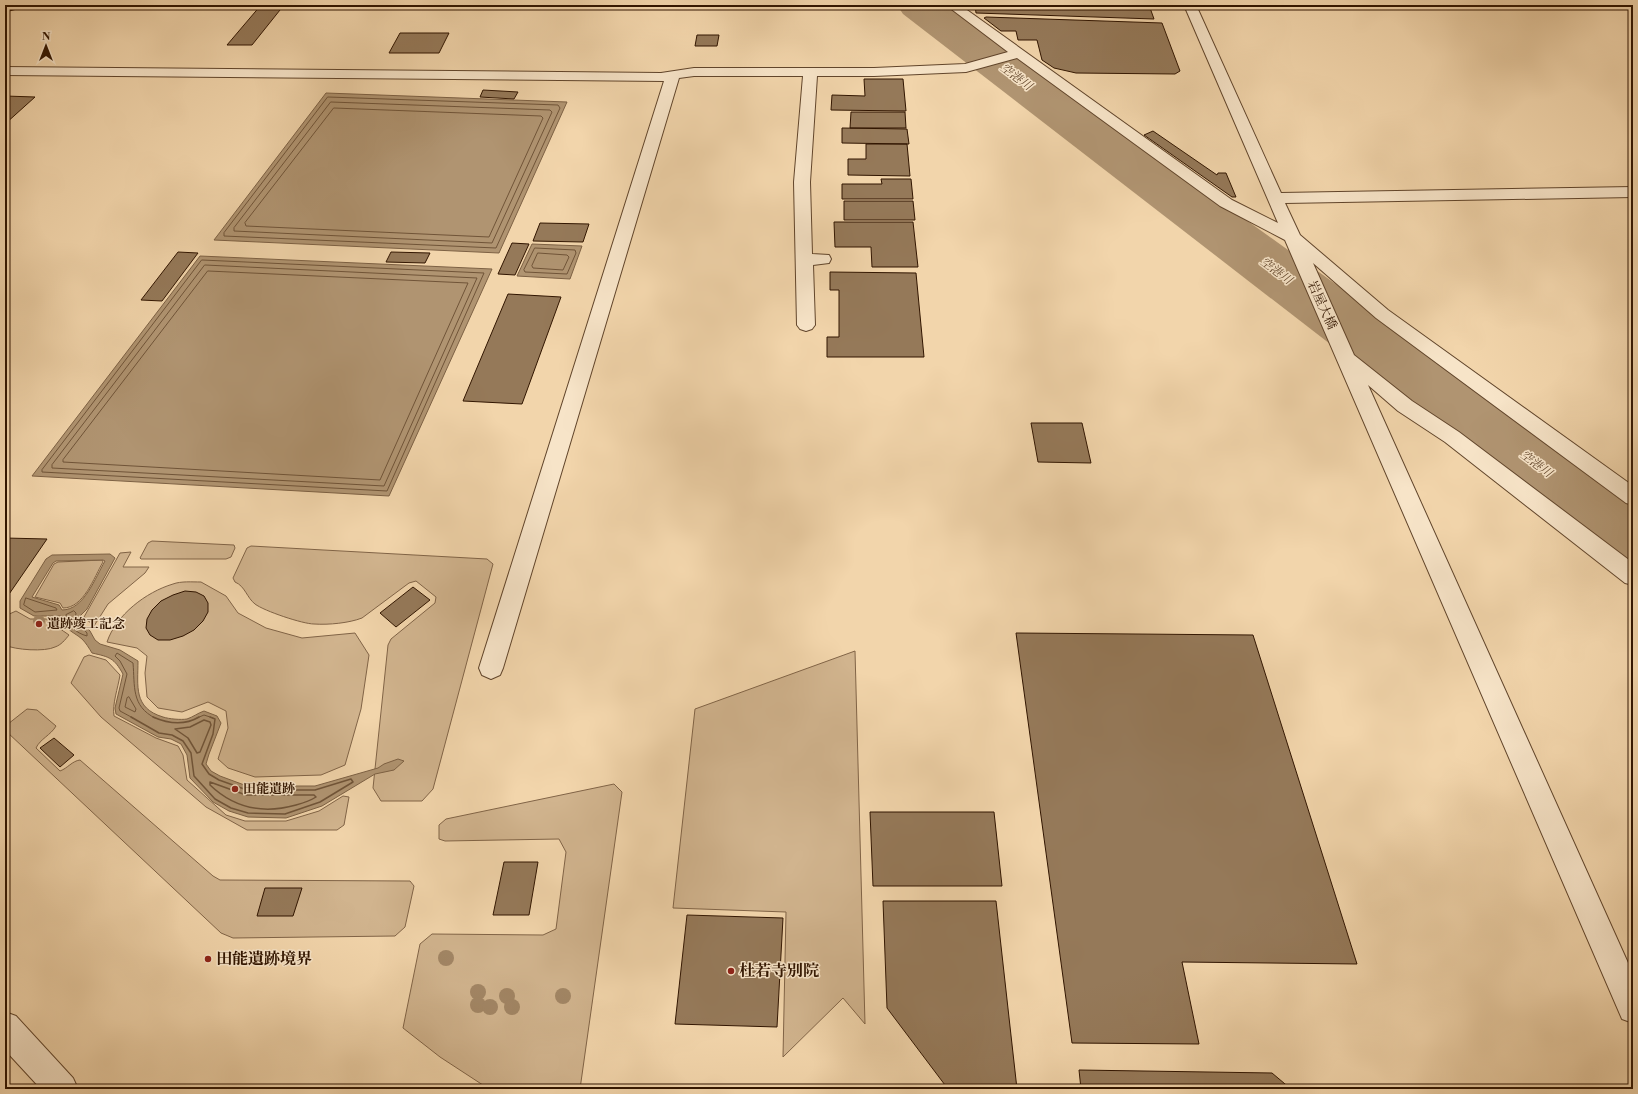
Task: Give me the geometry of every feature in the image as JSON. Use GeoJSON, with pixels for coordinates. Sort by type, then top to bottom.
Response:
{"type":"FeatureCollection","features":[{"type":"Feature","properties":{"kind":"street"},"geometry":{"type":"LineString","coordinates":[[952,5],[1015,55],[1226,203],[1290,236],[1382,314],[1633,497]]}},
{"type":"Feature","properties":{"kind":"street","name":"岩屋大橋"},"geometry":{"type":"LineString","coordinates":[[1190,5],[1290,236],[1346,356],[1633,1008]]}},
{"type":"Feature","properties":{"kind":"street"},"geometry":{"type":"LineString","coordinates":[[5,71],[661,77],[694,72],[874,72],[975,66],[1015,55]]}},
{"type":"Feature","properties":{"kind":"street"},"geometry":{"type":"LineString","coordinates":[[806,325],[803,260],[809,170],[810,72]]}},
{"type":"Feature","properties":{"kind":"street"},"geometry":{"type":"LineString","coordinates":[[491,668],[673,75]]}},
{"type":"Feature","properties":{"kind":"street"},"geometry":{"type":"LineString","coordinates":[[1274,198],[1633,192]]}},
{"type":"Feature","properties":{"kind":"street"},"geometry":{"type":"LineString","coordinates":[[803,260],[823,259]]}},
{"type":"Feature","properties":{"kind":"street"},"geometry":{"type":"LineString","coordinates":[[1346,356],[1405,406],[1452,437],[1633,576]]}},
{"type":"Feature","properties":{"kind":"street"},"geometry":{"type":"LineString","coordinates":[[5,1027],[62,1089]]}},
{"type":"Feature","properties":{"kind":"shaded area"},"geometry":{"type":"Polygon","coordinates":[[[152,541],[234,545],[235,548],[231,557],[226,559],[141,559],[140,558],[148,543],[152,541]]]}},
{"type":"Feature","properties":{"kind":"shaded area"},"geometry":{"type":"Polygon","coordinates":[[[251,546],[487,559],[493,564],[433,789],[422,801],[381,801],[373,788],[388,645],[391,639],[435,603],[436,597],[416,581],[409,583],[362,618],[357,620],[320,624],[293,620],[266,610],[255,604],[244,589],[235,582],[233,578],[247,548],[251,546]]]}},
{"type":"Feature","properties":{"kind":"shaded area"},"geometry":{"type":"Polygon","coordinates":[[[131,552],[123,567],[149,567],[145,573],[108,604],[94,626],[84,617],[120,553],[131,552]]]}},
{"type":"Feature","properties":{"kind":"shaded area"},"geometry":{"type":"Polygon","coordinates":[[[102,560],[103,562],[88,591],[77,603],[70,607],[63,608],[60,603],[35,597],[54,564],[58,562],[102,560]]]}},
{"type":"Feature","properties":{"kind":"shaded area"},"geometry":{"type":"Polygon","coordinates":[[[201,582],[226,596],[238,613],[266,628],[302,638],[355,633],[369,655],[361,709],[345,765],[321,775],[255,777],[228,768],[218,759],[228,728],[226,711],[208,702],[182,712],[158,708],[147,697],[145,673],[147,656],[137,648],[107,642],[111,632],[117,623],[133,606],[153,593],[176,583],[201,582]]]}},
{"type":"Feature","properties":{"kind":"shaded area"},"geometry":{"type":"Polygon","coordinates":[[[16,611],[30,619],[57,619],[59,628],[69,635],[59,645],[44,650],[23,649],[5,645],[5,616],[16,611]]]}},
{"type":"Feature","properties":{"kind":"shaded area"},"geometry":{"type":"Polygon","coordinates":[[[855,651],[865,1024],[843,998],[783,1057],[786,912],[673,908],[695,709],[855,651]]]}},
{"type":"Feature","properties":{"kind":"shaded area"},"geometry":{"type":"Polygon","coordinates":[[[89,655],[106,660],[120,675],[114,701],[114,716],[156,738],[178,746],[183,755],[187,780],[226,815],[245,821],[286,821],[319,811],[343,796],[349,797],[344,825],[337,830],[247,830],[206,807],[101,717],[71,683],[84,657],[89,655]]]}},
{"type":"Feature","properties":{"kind":"shaded area"},"geometry":{"type":"Polygon","coordinates":[[[27,709],[37,710],[56,726],[36,748],[60,771],[80,760],[213,876],[220,880],[410,881],[414,886],[405,927],[395,936],[233,938],[221,933],[7,732],[8,724],[27,709]]]}},
{"type":"Feature","properties":{"kind":"shaded area"},"geometry":{"type":"Polygon","coordinates":[[[614,784],[622,792],[580,1089],[489,1089],[440,1057],[403,1028],[420,944],[432,934],[543,935],[556,929],[566,852],[559,839],[445,841],[439,839],[439,825],[446,819],[614,784]]]}},
{"type":"Feature","properties":{"kind":"water"},"geometry":{"type":"Polygon","coordinates":[[[326,93],[567,102],[499,253],[214,240],[326,93]]]}},
{"type":"Feature","properties":{"kind":"water"},"geometry":{"type":"Polygon","coordinates":[[[532,244],[582,246],[570,279],[517,276],[532,244]]]}},
{"type":"Feature","properties":{"kind":"water"},"geometry":{"type":"Polygon","coordinates":[[[200,256],[492,269],[389,496],[32,476],[200,256]]]}},
{"type":"Feature","properties":{"kind":"water"},"geometry":{"type":"Polygon","coordinates":[[[110,554],[115,558],[87,609],[78,618],[90,631],[95,640],[100,644],[120,650],[138,661],[139,695],[146,708],[153,713],[166,718],[178,719],[187,719],[204,711],[217,716],[221,723],[206,764],[211,771],[247,786],[315,786],[378,768],[398,759],[404,761],[394,770],[375,774],[322,806],[286,818],[248,817],[229,811],[213,802],[190,778],[187,755],[181,744],[171,739],[158,737],[116,714],[115,708],[123,674],[114,661],[107,657],[92,653],[82,639],[67,628],[61,616],[34,616],[20,608],[20,601],[46,559],[52,555],[110,554]],[[56,561],[53,563],[32,597],[59,605],[62,610],[70,609],[83,599],[105,561],[56,561]]]}},
{"type":"Feature","properties":{"kind":"building"},"geometry":{"type":"Polygon","coordinates":[[[5,5],[24,5],[21,8],[5,12],[5,5]]]}},
{"type":"Feature","properties":{"kind":"building"},"geometry":{"type":"Polygon","coordinates":[[[261,5],[284,5],[252,45],[227,45],[261,5]]]}},
{"type":"Feature","properties":{"kind":"building"},"geometry":{"type":"Polygon","coordinates":[[[975,5],[1149,5],[1154,19],[976,13],[975,5]]]}},
{"type":"Feature","properties":{"kind":"building"},"geometry":{"type":"Polygon","coordinates":[[[984,18],[1162,23],[1180,71],[1175,74],[1076,73],[1054,68],[1042,60],[1037,40],[1018,40],[1016,31],[1001,31],[984,18]]]}},
{"type":"Feature","properties":{"kind":"building"},"geometry":{"type":"Polygon","coordinates":[[[400,33],[449,33],[439,53],[389,53],[400,33]]]}},
{"type":"Feature","properties":{"kind":"building"},"geometry":{"type":"Polygon","coordinates":[[[697,35],[719,35],[717,46],[695,46],[697,35]]]}},
{"type":"Feature","properties":{"kind":"building"},"geometry":{"type":"Polygon","coordinates":[[[864,79],[903,79],[906,111],[831,110],[832,95],[865,96],[864,79]]]}},
{"type":"Feature","properties":{"kind":"building"},"geometry":{"type":"Polygon","coordinates":[[[483,90],[518,92],[514,99],[480,97],[483,90]]]}},
{"type":"Feature","properties":{"kind":"building"},"geometry":{"type":"Polygon","coordinates":[[[5,96],[35,97],[5,124],[5,96]]]}},
{"type":"Feature","properties":{"kind":"building"},"geometry":{"type":"Polygon","coordinates":[[[851,112],[905,112],[906,128],[850,128],[851,112]]]}},
{"type":"Feature","properties":{"kind":"building"},"geometry":{"type":"Polygon","coordinates":[[[842,128],[907,129],[909,144],[842,143],[842,128]]]}},
{"type":"Feature","properties":{"kind":"building"},"geometry":{"type":"Polygon","coordinates":[[[1153,131],[1217,175],[1218,173],[1226,173],[1236,197],[1232,197],[1144,135],[1153,131]]]}},
{"type":"Feature","properties":{"kind":"building"},"geometry":{"type":"Polygon","coordinates":[[[866,144],[907,144],[910,176],[848,175],[848,159],[866,159],[866,144]]]}},
{"type":"Feature","properties":{"kind":"building"},"geometry":{"type":"Polygon","coordinates":[[[881,179],[911,179],[913,199],[842,199],[842,184],[882,184],[881,179]]]}},
{"type":"Feature","properties":{"kind":"building"},"geometry":{"type":"Polygon","coordinates":[[[844,201],[913,201],[915,220],[844,220],[844,201]]]}},
{"type":"Feature","properties":{"kind":"building"},"geometry":{"type":"Polygon","coordinates":[[[834,222],[913,222],[918,267],[872,267],[871,247],[835,247],[834,222]]]}},
{"type":"Feature","properties":{"kind":"building"},"geometry":{"type":"Polygon","coordinates":[[[540,223],[589,224],[583,242],[533,241],[540,223]]]}},
{"type":"Feature","properties":{"kind":"building"},"geometry":{"type":"Polygon","coordinates":[[[512,243],[529,244],[515,275],[498,274],[512,243]]]}},
{"type":"Feature","properties":{"kind":"building"},"geometry":{"type":"Polygon","coordinates":[[[178,252],[198,253],[162,301],[141,300],[178,252]]]}},
{"type":"Feature","properties":{"kind":"building"},"geometry":{"type":"Polygon","coordinates":[[[391,252],[430,253],[425,263],[386,262],[391,252]]]}},
{"type":"Feature","properties":{"kind":"building"},"geometry":{"type":"Polygon","coordinates":[[[830,272],[916,273],[924,357],[827,357],[827,337],[839,337],[839,290],[830,290],[830,272]]]}},
{"type":"Feature","properties":{"kind":"building"},"geometry":{"type":"Polygon","coordinates":[[[508,294],[561,297],[522,404],[463,401],[508,294]]]}},
{"type":"Feature","properties":{"kind":"building"},"geometry":{"type":"Polygon","coordinates":[[[1031,423],[1082,423],[1091,463],[1038,462],[1031,423]]]}},
{"type":"Feature","properties":{"kind":"building"},"geometry":{"type":"Polygon","coordinates":[[[5,538],[47,539],[5,600],[5,538]]]}},
{"type":"Feature","properties":{"kind":"building"},"geometry":{"type":"Polygon","coordinates":[[[413,587],[430,600],[396,627],[380,613],[413,587]]]}},
{"type":"Feature","properties":{"kind":"building"},"geometry":{"type":"Polygon","coordinates":[[[185,591],[196,592],[204,596],[208,603],[208,612],[203,621],[194,630],[183,636],[170,640],[158,640],[150,635],[146,628],[147,619],[152,610],[161,601],[185,591]]]}},
{"type":"Feature","properties":{"kind":"building"},"geometry":{"type":"Polygon","coordinates":[[[1016,633],[1253,635],[1357,964],[1182,962],[1199,1044],[1072,1043],[1016,633]]]}},
{"type":"Feature","properties":{"kind":"building"},"geometry":{"type":"Polygon","coordinates":[[[54,738],[74,755],[60,767],[40,748],[54,738]]]}},
{"type":"Feature","properties":{"kind":"building"},"geometry":{"type":"Polygon","coordinates":[[[870,812],[994,812],[1002,886],[873,886],[870,812]]]}},
{"type":"Feature","properties":{"kind":"building"},"geometry":{"type":"Polygon","coordinates":[[[504,862],[538,862],[529,915],[493,915],[504,862]]]}},
{"type":"Feature","properties":{"kind":"building"},"geometry":{"type":"Polygon","coordinates":[[[265,888],[302,888],[293,916],[257,916],[265,888]]]}},
{"type":"Feature","properties":{"kind":"building"},"geometry":{"type":"Polygon","coordinates":[[[883,901],[996,901],[1017,1089],[948,1089],[887,1008],[883,901]]]}},
{"type":"Feature","properties":{"kind":"building","name":"杜若寺別院"},"geometry":{"type":"Polygon","coordinates":[[[687,915],[783,918],[777,1027],[675,1024],[687,915]]]}},
{"type":"Feature","properties":{"kind":"building"},"geometry":{"type":"Polygon","coordinates":[[[1079,1070],[1272,1073],[1291,1089],[1081,1089],[1079,1070]]]}},
{"type":"Feature","properties":{"kind":"waterway","name":"空港川"},"geometry":{"type":"LineString","coordinates":[[918,5],[1633,537]]}},
{"type":"Feature","properties":{"kind":"place","name":"遺跡竣工記念"},"geometry":{"type":"Point","coordinates":[39,624]}},
{"type":"Feature","properties":{"kind":"place","name":"田能遺跡"},"geometry":{"type":"Point","coordinates":[235,789]}},
{"type":"Feature","properties":{"kind":"place","name":"田能遺跡境界"},"geometry":{"type":"Point","coordinates":[208,959]}},
{"type":"Feature","properties":{"kind":"place","name":"杜若寺別院"},"geometry":{"type":"Point","coordinates":[731,971]}}]}
